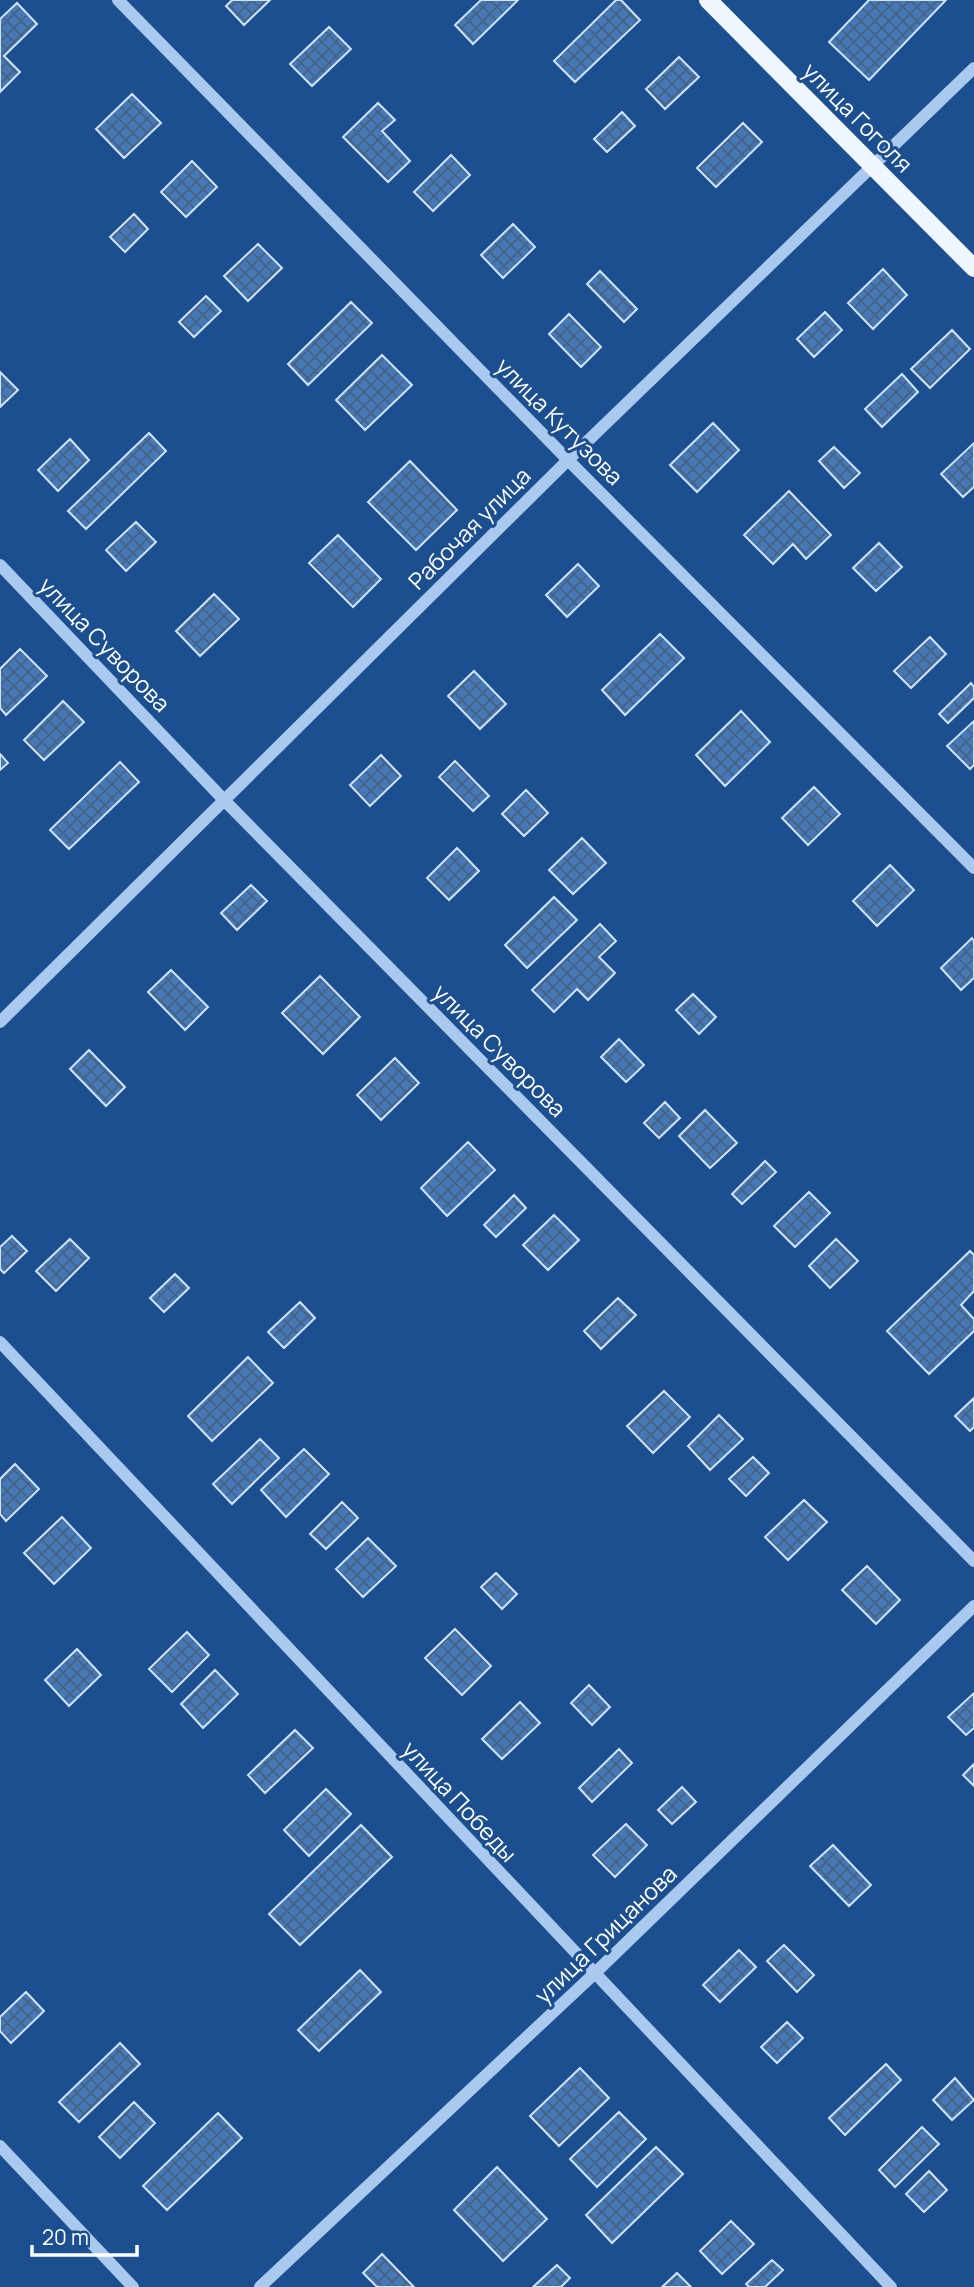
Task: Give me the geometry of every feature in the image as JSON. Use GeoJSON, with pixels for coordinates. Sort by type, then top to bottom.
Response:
{"type":"FeatureCollection","features":[{"type":"Feature","properties":{"kind":"main road","name":"улица Гоголя"},"geometry":{"type":"LineString","coordinates":[[708,0],[974,268]]}},
{"type":"Feature","properties":{"kind":"street","name":"улица Кутузова"},"geometry":{"type":"LineString","coordinates":[[118,0],[568,460],[974,868]]}},
{"type":"Feature","properties":{"kind":"street","name":"Рабочая улица"},"geometry":{"type":"LineString","coordinates":[[0,1022],[568,460],[974,68]]}},
{"type":"Feature","properties":{"kind":"street","name":"улица Суворова"},"geometry":{"type":"LineString","coordinates":[[0,565],[224,800],[974,1560]]}},
{"type":"Feature","properties":{"kind":"street","name":"улица Победы"},"geometry":{"type":"LineString","coordinates":[[0,1342],[891,2287]]}},
{"type":"Feature","properties":{"kind":"street","name":"улица Грицанова"},"geometry":{"type":"LineString","coordinates":[[260,2287],[594,1974],[974,1606]]}},
{"type":"Feature","properties":{"kind":"street"},"geometry":{"type":"LineString","coordinates":[[0,2146],[134,2287]]}},
{"type":"Feature","properties":{"kind":"building"},"geometry":{"type":"Polygon","coordinates":[[[232,0],[270,0],[244,25],[226,6],[232,0]]]}},
{"type":"Feature","properties":{"kind":"building"},"geometry":{"type":"Polygon","coordinates":[[[481,0],[518,0],[473,44],[455,25],[481,0]]]}},
{"type":"Feature","properties":{"kind":"building"},"geometry":{"type":"Polygon","coordinates":[[[616,0],[621,0],[640,20],[575,82],[554,61],[616,0]]]}},
{"type":"Feature","properties":{"kind":"building"},"geometry":{"type":"Polygon","coordinates":[[[869,0],[946,0],[869,80],[829,42],[869,0]]]}},
{"type":"Feature","properties":{"kind":"building"},"geometry":{"type":"Polygon","coordinates":[[[17,3],[37,24],[4,56],[20,72],[0,92],[0,19],[17,3]]]}},
{"type":"Feature","properties":{"kind":"building"},"geometry":{"type":"Polygon","coordinates":[[[329,27],[351,49],[312,86],[290,64],[329,27]]]}},
{"type":"Feature","properties":{"kind":"building"},"geometry":{"type":"Polygon","coordinates":[[[679,57],[699,77],[665,109],[646,89],[679,57]]]}},
{"type":"Feature","properties":{"kind":"building"},"geometry":{"type":"Polygon","coordinates":[[[132,94],[161,123],[124,158],[96,129],[132,94]]]}},
{"type":"Feature","properties":{"kind":"building"},"geometry":{"type":"Polygon","coordinates":[[[378,103],[395,120],[382,131],[410,161],[388,182],[343,137],[378,103]]]}},
{"type":"Feature","properties":{"kind":"building"},"geometry":{"type":"Polygon","coordinates":[[[622,112],[635,126],[607,152],[594,139],[622,112]]]}},
{"type":"Feature","properties":{"kind":"building"},"geometry":{"type":"Polygon","coordinates":[[[743,123],[762,142],[716,187],[697,168],[743,123]]]}},
{"type":"Feature","properties":{"kind":"building"},"geometry":{"type":"Polygon","coordinates":[[[451,155],[470,175],[433,211],[414,192],[451,155]]]}},
{"type":"Feature","properties":{"kind":"building"},"geometry":{"type":"Polygon","coordinates":[[[192,161],[217,187],[186,217],[161,192],[192,161]]]}},
{"type":"Feature","properties":{"kind":"building"},"geometry":{"type":"Polygon","coordinates":[[[134,214],[148,229],[125,252],[110,237],[134,214]]]}},
{"type":"Feature","properties":{"kind":"building"},"geometry":{"type":"Polygon","coordinates":[[[513,224],[535,247],[503,278],[481,255],[513,224]]]}},
{"type":"Feature","properties":{"kind":"building"},"geometry":{"type":"Polygon","coordinates":[[[258,244],[282,268],[248,301],[224,276],[258,244]]]}},
{"type":"Feature","properties":{"kind":"building"},"geometry":{"type":"Polygon","coordinates":[[[883,269],[907,295],[873,329],[848,303],[883,269]]]}},
{"type":"Feature","properties":{"kind":"building"},"geometry":{"type":"Polygon","coordinates":[[[600,271],[637,309],[624,322],[587,284],[600,271]]]}},
{"type":"Feature","properties":{"kind":"building"},"geometry":{"type":"Polygon","coordinates":[[[206,296],[221,311],[194,337],[179,322],[206,296]]]}},
{"type":"Feature","properties":{"kind":"building"},"geometry":{"type":"Polygon","coordinates":[[[351,302],[372,323],[308,385],[288,364],[351,302]]]}},
{"type":"Feature","properties":{"kind":"building"},"geometry":{"type":"Polygon","coordinates":[[[825,312],[842,330],[814,357],[797,339],[825,312]]]}},
{"type":"Feature","properties":{"kind":"building"},"geometry":{"type":"Polygon","coordinates":[[[569,314],[601,347],[581,367],[549,334],[569,314]]]}},
{"type":"Feature","properties":{"kind":"building"},"geometry":{"type":"Polygon","coordinates":[[[952,330],[970,349],[930,388],[911,369],[952,330]]]}},
{"type":"Feature","properties":{"kind":"building"},"geometry":{"type":"Polygon","coordinates":[[[382,355],[412,385],[365,430],[336,400],[382,355]]]}},
{"type":"Feature","properties":{"kind":"building"},"geometry":{"type":"Polygon","coordinates":[[[0,372],[18,390],[0,407],[0,372]]]}},
{"type":"Feature","properties":{"kind":"building"},"geometry":{"type":"Polygon","coordinates":[[[902,374],[918,392],[882,427],[865,409],[902,374]]]}},
{"type":"Feature","properties":{"kind":"building"},"geometry":{"type":"Polygon","coordinates":[[[713,423],[739,450],[697,492],[670,465],[713,423]]]}},
{"type":"Feature","properties":{"kind":"building"},"geometry":{"type":"Polygon","coordinates":[[[149,433],[166,451],[86,529],[68,511],[149,433]]]}},
{"type":"Feature","properties":{"kind":"building"},"geometry":{"type":"Polygon","coordinates":[[[70,439],[89,460],[58,491],[38,470],[70,439]]]}},
{"type":"Feature","properties":{"kind":"building"},"geometry":{"type":"Polygon","coordinates":[[[974,443],[974,487],[963,497],[941,474],[974,443]]]}},
{"type":"Feature","properties":{"kind":"building"},"geometry":{"type":"Polygon","coordinates":[[[834,447],[860,473],[844,488],[819,461],[834,447]]]}},
{"type":"Feature","properties":{"kind":"building"},"geometry":{"type":"Polygon","coordinates":[[[410,461],[457,510],[416,550],[368,502],[410,461]]]}},
{"type":"Feature","properties":{"kind":"building"},"geometry":{"type":"Polygon","coordinates":[[[789,491],[831,535],[806,559],[793,544],[773,564],[744,535],[789,491]]]}},
{"type":"Feature","properties":{"kind":"building"},"geometry":{"type":"Polygon","coordinates":[[[136,522],[156,542],[126,571],[106,550],[136,522]]]}},
{"type":"Feature","properties":{"kind":"building"},"geometry":{"type":"Polygon","coordinates":[[[338,535],[381,579],[353,607],[309,563],[338,535]]]}},
{"type":"Feature","properties":{"kind":"building"},"geometry":{"type":"Polygon","coordinates":[[[879,543],[902,567],[876,591],[853,568],[879,543]]]}},
{"type":"Feature","properties":{"kind":"building"},"geometry":{"type":"Polygon","coordinates":[[[578,564],[599,586],[567,617],[546,595],[578,564]]]}},
{"type":"Feature","properties":{"kind":"building"},"geometry":{"type":"Polygon","coordinates":[[[214,594],[239,619],[200,656],[176,631],[214,594]]]}},
{"type":"Feature","properties":{"kind":"building"},"geometry":{"type":"Polygon","coordinates":[[[660,634],[684,658],[625,715],[602,690],[660,634]]]}},
{"type":"Feature","properties":{"kind":"building"},"geometry":{"type":"Polygon","coordinates":[[[930,637],[946,654],[911,688],[894,671],[930,637]]]}},
{"type":"Feature","properties":{"kind":"building"},"geometry":{"type":"Polygon","coordinates":[[[20,649],[47,676],[6,715],[0,708],[0,669],[20,649]]]}},
{"type":"Feature","properties":{"kind":"building"},"geometry":{"type":"Polygon","coordinates":[[[474,671],[506,704],[480,729],[448,696],[474,671]]]}},
{"type":"Feature","properties":{"kind":"building"},"geometry":{"type":"Polygon","coordinates":[[[971,683],[974,687],[974,698],[948,723],[939,714],[971,683]]]}},
{"type":"Feature","properties":{"kind":"building"},"geometry":{"type":"Polygon","coordinates":[[[63,701],[84,722],[44,760],[24,740],[63,701]]]}},
{"type":"Feature","properties":{"kind":"building"},"geometry":{"type":"Polygon","coordinates":[[[741,711],[770,742],[725,786],[696,755],[741,711]]]}},
{"type":"Feature","properties":{"kind":"building"},"geometry":{"type":"Polygon","coordinates":[[[974,721],[974,765],[970,769],[947,746],[974,721]]]}},
{"type":"Feature","properties":{"kind":"building"},"geometry":{"type":"Polygon","coordinates":[[[0,754],[8,763],[0,770],[0,754]]]}},
{"type":"Feature","properties":{"kind":"building"},"geometry":{"type":"Polygon","coordinates":[[[381,755],[401,776],[370,806],[350,785],[381,755]]]}},
{"type":"Feature","properties":{"kind":"building"},"geometry":{"type":"Polygon","coordinates":[[[455,761],[489,796],[473,811],[439,777],[455,761]]]}},
{"type":"Feature","properties":{"kind":"building"},"geometry":{"type":"Polygon","coordinates":[[[120,762],[139,782],[69,849],[50,830],[120,762]]]}},
{"type":"Feature","properties":{"kind":"building"},"geometry":{"type":"Polygon","coordinates":[[[814,787],[840,814],[808,845],[782,818],[814,787]]]}},
{"type":"Feature","properties":{"kind":"building"},"geometry":{"type":"Polygon","coordinates":[[[526,790],[548,813],[524,836],[502,814],[526,790]]]}},
{"type":"Feature","properties":{"kind":"building"},"geometry":{"type":"Polygon","coordinates":[[[582,838],[606,863],[573,894],[549,870],[582,838]]]}},
{"type":"Feature","properties":{"kind":"building"},"geometry":{"type":"Polygon","coordinates":[[[457,848],[479,871],[449,900],[427,878],[457,848]]]}},
{"type":"Feature","properties":{"kind":"building"},"geometry":{"type":"Polygon","coordinates":[[[890,865],[914,890],[877,926],[853,901],[890,865]]]}},
{"type":"Feature","properties":{"kind":"building"},"geometry":{"type":"Polygon","coordinates":[[[251,885],[267,901],[237,930],[221,913],[251,885]]]}},
{"type":"Feature","properties":{"kind":"building"},"geometry":{"type":"Polygon","coordinates":[[[554,897],[577,920],[527,968],[505,945],[554,897]]]}},
{"type":"Feature","properties":{"kind":"building"},"geometry":{"type":"Polygon","coordinates":[[[600,924],[616,941],[599,957],[615,973],[588,1000],[577,989],[554,1012],[532,990],[600,924]]]}},
{"type":"Feature","properties":{"kind":"building"},"geometry":{"type":"Polygon","coordinates":[[[972,938],[974,978],[961,990],[941,968],[972,938]]]}},
{"type":"Feature","properties":{"kind":"building"},"geometry":{"type":"Polygon","coordinates":[[[171,970],[208,1007],[185,1030],[148,992],[171,970]]]}},
{"type":"Feature","properties":{"kind":"building"},"geometry":{"type":"Polygon","coordinates":[[[320,976],[360,1017],[323,1054],[282,1013],[320,976]]]}},
{"type":"Feature","properties":{"kind":"building"},"geometry":{"type":"Polygon","coordinates":[[[693,994],[716,1017],[699,1034],[676,1010],[693,994]]]}},
{"type":"Feature","properties":{"kind":"building"},"geometry":{"type":"Polygon","coordinates":[[[619,1039],[644,1065],[626,1082],[601,1057],[619,1039]]]}},
{"type":"Feature","properties":{"kind":"building"},"geometry":{"type":"Polygon","coordinates":[[[89,1050],[125,1087],[106,1106],[70,1069],[89,1050]]]}},
{"type":"Feature","properties":{"kind":"building"},"geometry":{"type":"Polygon","coordinates":[[[395,1058],[419,1083],[381,1120],[357,1095],[395,1058]]]}},
{"type":"Feature","properties":{"kind":"building"},"geometry":{"type":"Polygon","coordinates":[[[665,1102],[680,1118],[659,1138],[644,1123],[665,1102]]]}},
{"type":"Feature","properties":{"kind":"building"},"geometry":{"type":"Polygon","coordinates":[[[705,1110],[737,1143],[710,1168],[679,1136],[705,1110]]]}},
{"type":"Feature","properties":{"kind":"building"},"geometry":{"type":"Polygon","coordinates":[[[468,1142],[495,1170],[447,1216],[421,1188],[468,1142]]]}},
{"type":"Feature","properties":{"kind":"building"},"geometry":{"type":"Polygon","coordinates":[[[765,1161],[776,1172],[742,1204],[732,1194],[765,1161]]]}},
{"type":"Feature","properties":{"kind":"building"},"geometry":{"type":"Polygon","coordinates":[[[809,1192],[830,1213],[795,1247],[774,1226],[809,1192]]]}},
{"type":"Feature","properties":{"kind":"building"},"geometry":{"type":"Polygon","coordinates":[[[514,1195],[526,1208],[496,1237],[484,1225],[514,1195]]]}},
{"type":"Feature","properties":{"kind":"building"},"geometry":{"type":"Polygon","coordinates":[[[554,1215],[579,1240],[548,1270],[523,1245],[554,1215]]]}},
{"type":"Feature","properties":{"kind":"building"},"geometry":{"type":"Polygon","coordinates":[[[12,1236],[27,1251],[4,1273],[0,1269],[0,1247],[12,1236]]]}},
{"type":"Feature","properties":{"kind":"building"},"geometry":{"type":"Polygon","coordinates":[[[70,1239],[89,1258],[56,1291],[36,1271],[70,1239]]]}},
{"type":"Feature","properties":{"kind":"building"},"geometry":{"type":"Polygon","coordinates":[[[836,1239],[858,1261],[830,1288],[809,1266],[836,1239]]]}},
{"type":"Feature","properties":{"kind":"building"},"geometry":{"type":"Polygon","coordinates":[[[970,1251],[974,1255],[974,1291],[961,1305],[974,1319],[974,1331],[929,1374],[887,1331],[970,1251]]]}},
{"type":"Feature","properties":{"kind":"building"},"geometry":{"type":"Polygon","coordinates":[[[175,1274],[189,1288],[164,1312],[150,1298],[175,1274]]]}},
{"type":"Feature","properties":{"kind":"building"},"geometry":{"type":"Polygon","coordinates":[[[618,1298],[636,1315],[601,1349],[584,1331],[618,1298]]]}},
{"type":"Feature","properties":{"kind":"building"},"geometry":{"type":"Polygon","coordinates":[[[300,1302],[315,1318],[284,1348],[268,1332],[300,1302]]]}},
{"type":"Feature","properties":{"kind":"building"},"geometry":{"type":"Polygon","coordinates":[[[248,1357],[273,1383],[212,1441],[188,1416],[248,1357]]]}},
{"type":"Feature","properties":{"kind":"building"},"geometry":{"type":"Polygon","coordinates":[[[664,1391],[690,1417],[653,1453],[627,1426],[664,1391]]]}},
{"type":"Feature","properties":{"kind":"building"},"geometry":{"type":"Polygon","coordinates":[[[974,1398],[974,1427],[970,1431],[955,1416],[974,1398]]]}},
{"type":"Feature","properties":{"kind":"building"},"geometry":{"type":"Polygon","coordinates":[[[719,1415],[743,1439],[710,1470],[688,1446],[719,1415]]]}},
{"type":"Feature","properties":{"kind":"building"},"geometry":{"type":"Polygon","coordinates":[[[260,1439],[279,1458],[232,1504],[213,1484],[260,1439]]]}},
{"type":"Feature","properties":{"kind":"building"},"geometry":{"type":"Polygon","coordinates":[[[304,1449],[329,1474],[286,1517],[261,1490],[304,1449]]]}},
{"type":"Feature","properties":{"kind":"building"},"geometry":{"type":"Polygon","coordinates":[[[753,1457],[769,1473],[746,1496],[729,1479],[753,1457]]]}},
{"type":"Feature","properties":{"kind":"building"},"geometry":{"type":"Polygon","coordinates":[[[15,1464],[39,1489],[6,1521],[0,1514],[0,1479],[15,1464]]]}},
{"type":"Feature","properties":{"kind":"building"},"geometry":{"type":"Polygon","coordinates":[[[804,1500],[827,1522],[788,1560],[765,1537],[804,1500]]]}},
{"type":"Feature","properties":{"kind":"building"},"geometry":{"type":"Polygon","coordinates":[[[342,1502],[358,1518],[326,1549],[310,1534],[342,1502]]]}},
{"type":"Feature","properties":{"kind":"building"},"geometry":{"type":"Polygon","coordinates":[[[62,1517],[91,1548],[54,1584],[24,1553],[62,1517]]]}},
{"type":"Feature","properties":{"kind":"building"},"geometry":{"type":"Polygon","coordinates":[[[368,1538],[396,1566],[363,1597],[336,1569],[368,1538]]]}},
{"type":"Feature","properties":{"kind":"building"},"geometry":{"type":"Polygon","coordinates":[[[867,1566],[900,1600],[876,1624],[842,1590],[867,1566]]]}},
{"type":"Feature","properties":{"kind":"building"},"geometry":{"type":"Polygon","coordinates":[[[496,1573],[517,1594],[502,1609],[481,1587],[496,1573]]]}},
{"type":"Feature","properties":{"kind":"building"},"geometry":{"type":"Polygon","coordinates":[[[455,1629],[491,1666],[462,1695],[425,1658],[455,1629]]]}},
{"type":"Feature","properties":{"kind":"building"},"geometry":{"type":"Polygon","coordinates":[[[187,1632],[209,1655],[172,1692],[149,1669],[187,1632]]]}},
{"type":"Feature","properties":{"kind":"building"},"geometry":{"type":"Polygon","coordinates":[[[77,1649],[101,1675],[69,1706],[45,1680],[77,1649]]]}},
{"type":"Feature","properties":{"kind":"building"},"geometry":{"type":"Polygon","coordinates":[[[215,1670],[238,1694],[203,1728],[181,1704],[215,1670]]]}},
{"type":"Feature","properties":{"kind":"building"},"geometry":{"type":"Polygon","coordinates":[[[589,1685],[610,1707],[592,1725],[571,1703],[589,1685]]]}},
{"type":"Feature","properties":{"kind":"building"},"geometry":{"type":"Polygon","coordinates":[[[974,1693],[974,1728],[966,1735],[948,1717],[974,1693]]]}},
{"type":"Feature","properties":{"kind":"building"},"geometry":{"type":"Polygon","coordinates":[[[520,1702],[540,1723],[502,1759],[482,1739],[520,1702]]]}},
{"type":"Feature","properties":{"kind":"building"},"geometry":{"type":"Polygon","coordinates":[[[295,1730],[313,1748],[265,1793],[248,1775],[295,1730]]]}},
{"type":"Feature","properties":{"kind":"building"},"geometry":{"type":"Polygon","coordinates":[[[619,1749],[632,1763],[592,1802],[579,1788],[619,1749]]]}},
{"type":"Feature","properties":{"kind":"building"},"geometry":{"type":"Polygon","coordinates":[[[974,1764],[974,1786],[963,1775],[974,1764]]]}},
{"type":"Feature","properties":{"kind":"building"},"geometry":{"type":"Polygon","coordinates":[[[682,1787],[696,1802],[672,1824],[658,1810],[682,1787]]]}},
{"type":"Feature","properties":{"kind":"building"},"geometry":{"type":"Polygon","coordinates":[[[326,1789],[351,1814],[309,1856],[284,1830],[326,1789]]]}},
{"type":"Feature","properties":{"kind":"building"},"geometry":{"type":"Polygon","coordinates":[[[626,1824],[647,1845],[615,1877],[593,1855],[626,1824]]]}},
{"type":"Feature","properties":{"kind":"building"},"geometry":{"type":"Polygon","coordinates":[[[361,1825],[392,1857],[300,1945],[269,1914],[361,1825]]]}},
{"type":"Feature","properties":{"kind":"building"},"geometry":{"type":"Polygon","coordinates":[[[833,1845],[871,1885],[849,1906],[810,1866],[833,1845]]]}},
{"type":"Feature","properties":{"kind":"building"},"geometry":{"type":"Polygon","coordinates":[[[784,1945],[814,1975],[797,1992],[767,1961],[784,1945]]]}},
{"type":"Feature","properties":{"kind":"building"},"geometry":{"type":"Polygon","coordinates":[[[739,1950],[756,1967],[720,2002],[703,1985],[739,1950]]]}},
{"type":"Feature","properties":{"kind":"building"},"geometry":{"type":"Polygon","coordinates":[[[360,1970],[381,1992],[319,2051],[298,2030],[360,1970]]]}},
{"type":"Feature","properties":{"kind":"building"},"geometry":{"type":"Polygon","coordinates":[[[26,1992],[44,2011],[11,2043],[0,2031],[0,2017],[26,1992]]]}},
{"type":"Feature","properties":{"kind":"building"},"geometry":{"type":"Polygon","coordinates":[[[787,2022],[803,2038],[777,2063],[761,2047],[787,2022]]]}},
{"type":"Feature","properties":{"kind":"building"},"geometry":{"type":"Polygon","coordinates":[[[120,2043],[140,2064],[79,2122],[59,2102],[120,2043]]]}},
{"type":"Feature","properties":{"kind":"building"},"geometry":{"type":"Polygon","coordinates":[[[886,2064],[901,2080],[845,2135],[829,2118],[886,2064]]]}},
{"type":"Feature","properties":{"kind":"building"},"geometry":{"type":"Polygon","coordinates":[[[580,2068],[609,2098],[559,2146],[530,2116],[580,2068]]]}},
{"type":"Feature","properties":{"kind":"building"},"geometry":{"type":"Polygon","coordinates":[[[955,2078],[974,2100],[952,2120],[933,2100],[955,2078]]]}},
{"type":"Feature","properties":{"kind":"building"},"geometry":{"type":"Polygon","coordinates":[[[134,2102],[155,2123],[120,2158],[99,2137],[134,2102]]]}},
{"type":"Feature","properties":{"kind":"building"},"geometry":{"type":"Polygon","coordinates":[[[619,2112],[646,2139],[597,2187],[570,2159],[619,2112]]]}},
{"type":"Feature","properties":{"kind":"building"},"geometry":{"type":"Polygon","coordinates":[[[218,2113],[242,2138],[167,2210],[143,2186],[218,2113]]]}},
{"type":"Feature","properties":{"kind":"building"},"geometry":{"type":"Polygon","coordinates":[[[922,2127],[939,2144],[895,2187],[879,2170],[922,2127]]]}},
{"type":"Feature","properties":{"kind":"building"},"geometry":{"type":"Polygon","coordinates":[[[656,2147],[683,2174],[612,2243],[586,2215],[656,2147]]]}},
{"type":"Feature","properties":{"kind":"building"},"geometry":{"type":"Polygon","coordinates":[[[497,2167],[547,2219],[503,2261],[454,2210],[497,2167]]]}},
{"type":"Feature","properties":{"kind":"building"},"geometry":{"type":"Polygon","coordinates":[[[929,2171],[947,2190],[924,2212],[906,2194],[929,2171]]]}},
{"type":"Feature","properties":{"kind":"building"},"geometry":{"type":"Polygon","coordinates":[[[731,2221],[754,2244],[722,2274],[700,2251],[731,2221]]]}},
{"type":"Feature","properties":{"kind":"building"},"geometry":{"type":"Polygon","coordinates":[[[382,2254],[414,2287],[377,2287],[363,2273],[382,2254]]]}},
{"type":"Feature","properties":{"kind":"building"},"geometry":{"type":"Polygon","coordinates":[[[772,2260],[783,2270],[765,2287],[749,2287],[746,2284],[772,2260]]]}},
{"type":"Feature","properties":{"kind":"building"},"geometry":{"type":"Polygon","coordinates":[[[557,2265],[570,2278],[561,2287],[533,2287],[557,2265]]]}},
{"type":"Feature","properties":{"kind":"building"},"geometry":{"type":"Polygon","coordinates":[[[677,2273],[691,2287],[662,2287],[677,2273]]]}}]}
